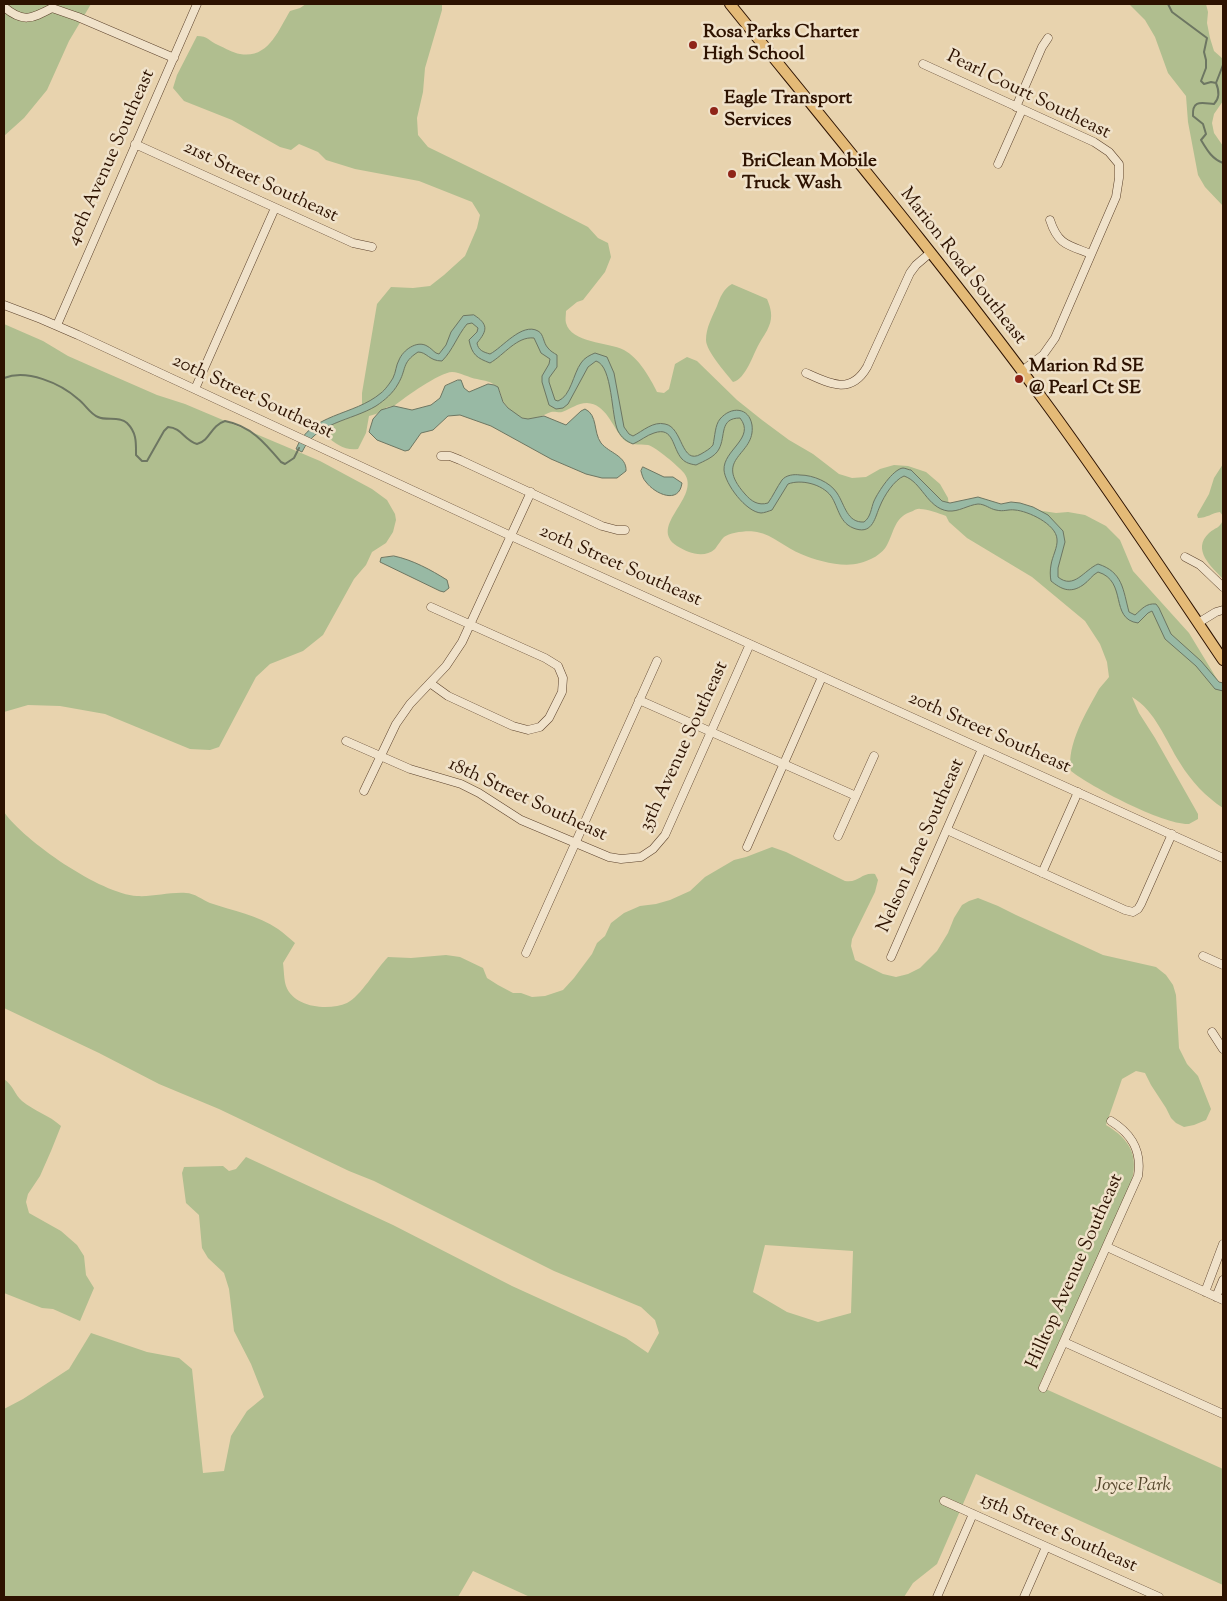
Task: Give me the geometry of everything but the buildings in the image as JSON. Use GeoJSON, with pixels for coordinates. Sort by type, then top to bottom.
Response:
{"type":"FeatureCollection","features":[{"type":"Feature","properties":{"kind":"main road","name":"Marion Road Southeast"},"geometry":{"type":"LineString","coordinates":[[730,4],[930,252],[1022,371],[1077,447],[1223,660]]}},
{"type":"Feature","properties":{"kind":"street","name":"40th Avenue Southeast"},"geometry":{"type":"LineString","coordinates":[[57,326],[197,4]]}},
{"type":"Feature","properties":{"kind":"street"},"geometry":{"type":"LineString","coordinates":[[4,7],[14,16],[31,19],[52,8],[78,17],[174,58]]}},
{"type":"Feature","properties":{"kind":"street"},"geometry":{"type":"LineString","coordinates":[[998,164],[1042,48],[1048,38]]}},
{"type":"Feature","properties":{"kind":"street","name":"Pearl Court Southeast"},"geometry":{"type":"LineString","coordinates":[[923,64],[1099,145],[1109,152],[1119,164],[1116,197],[1052,342],[1040,358],[1022,371]]}},
{"type":"Feature","properties":{"kind":"street","name":"21st Street Southeast"},"geometry":{"type":"LineString","coordinates":[[135,144],[353,244],[372,247]]}},
{"type":"Feature","properties":{"kind":"street"},"geometry":{"type":"LineString","coordinates":[[195,389],[275,208]]}},
{"type":"Feature","properties":{"kind":"street"},"geometry":{"type":"LineString","coordinates":[[1050,220],[1055,234],[1061,240],[1091,254]]}},
{"type":"Feature","properties":{"kind":"street"},"geometry":{"type":"LineString","coordinates":[[806,373],[841,385],[851,383],[860,377],[867,367],[910,273],[916,264],[930,252]]}},
{"type":"Feature","properties":{"kind":"street","name":"20th Street Southeast"},"geometry":{"type":"LineString","coordinates":[[4,305],[57,326],[511,536],[1223,858]]}},
{"type":"Feature","properties":{"kind":"street"},"geometry":{"type":"LineString","coordinates":[[441,456],[450,456],[460,460],[602,526],[625,530]]}},
{"type":"Feature","properties":{"kind":"street"},"geometry":{"type":"LineString","coordinates":[[364,791],[396,724],[410,704],[446,666],[462,642],[531,492]]}},
{"type":"Feature","properties":{"kind":"street"},"geometry":{"type":"LineString","coordinates":[[1185,557],[1200,565],[1223,587]]}},
{"type":"Feature","properties":{"kind":"street"},"geometry":{"type":"LineString","coordinates":[[430,683],[448,696],[513,726],[528,730],[540,727],[549,718],[562,692],[563,678],[558,666],[522,647],[431,607]]}},
{"type":"Feature","properties":{"kind":"street"},"geometry":{"type":"LineString","coordinates":[[1198,623],[1223,610]]}},
{"type":"Feature","properties":{"kind":"street","name":"35th Avenue Southeast"},"geometry":{"type":"LineString","coordinates":[[641,857],[653,849],[665,835],[750,644]]}},
{"type":"Feature","properties":{"kind":"street"},"geometry":{"type":"LineString","coordinates":[[526,953],[657,661]]}},
{"type":"Feature","properties":{"kind":"street"},"geometry":{"type":"LineString","coordinates":[[747,847],[822,677]]}},
{"type":"Feature","properties":{"kind":"street"},"geometry":{"type":"LineString","coordinates":[[639,700],[856,796]]}},
{"type":"Feature","properties":{"kind":"street","name":"18th Street Southeast"},"geometry":{"type":"LineString","coordinates":[[346,741],[410,769],[461,784],[479,793],[520,820],[575,844],[610,857],[621,859],[641,857]]}},
{"type":"Feature","properties":{"kind":"street","name":"Nelson Lane Southeast"},"geometry":{"type":"LineString","coordinates":[[891,957],[982,749]]}},
{"type":"Feature","properties":{"kind":"street"},"geometry":{"type":"LineString","coordinates":[[838,836],[874,756]]}},
{"type":"Feature","properties":{"kind":"street"},"geometry":{"type":"LineString","coordinates":[[1042,873],[1078,792]]}},
{"type":"Feature","properties":{"kind":"street"},"geometry":{"type":"LineString","coordinates":[[946,830],[1133,912],[1141,904],[1172,834]]}},
{"type":"Feature","properties":{"kind":"street"},"geometry":{"type":"LineString","coordinates":[[1203,956],[1223,965]]}},
{"type":"Feature","properties":{"kind":"street"},"geometry":{"type":"LineString","coordinates":[[1212,1032],[1223,1049]]}},
{"type":"Feature","properties":{"kind":"street","name":"Hilltop Avenue Southeast"},"geometry":{"type":"LineString","coordinates":[[1043,1388],[1134,1186],[1139,1166],[1137,1148],[1124,1130],[1111,1121]]}},
{"type":"Feature","properties":{"kind":"street"},"geometry":{"type":"LineString","coordinates":[[1205,1292],[1223,1244]]}},
{"type":"Feature","properties":{"kind":"street"},"geometry":{"type":"LineString","coordinates":[[1107,1248],[1220,1298],[1223,1280]]}},
{"type":"Feature","properties":{"kind":"street"},"geometry":{"type":"LineString","coordinates":[[1064,1342],[1223,1414]]}},
{"type":"Feature","properties":{"kind":"street","name":"15th Street Southeast"},"geometry":{"type":"LineString","coordinates":[[944,1501],[1159,1597]]}},
{"type":"Feature","properties":{"kind":"street"},"geometry":{"type":"LineString","coordinates":[[937,1597],[973,1514]]}},
{"type":"Feature","properties":{"kind":"street"},"geometry":{"type":"LineString","coordinates":[[1024,1597],[1046,1547]]}},
{"type":"Feature","properties":{"kind":"green space"},"geometry":{"type":"Polygon","coordinates":[[[4,4],[91,4],[69,41],[47,90],[24,118],[4,136],[4,4]]]}},
{"type":"Feature","properties":{"kind":"green space"},"geometry":{"type":"Polygon","coordinates":[[[306,4],[442,4],[442,10],[425,68],[423,92],[417,118],[418,135],[428,147],[588,227],[598,238],[608,243],[611,257],[605,272],[583,300],[577,302],[566,311],[566,323],[569,330],[575,335],[624,350],[644,369],[657,392],[664,393],[669,389],[675,364],[687,357],[697,361],[737,400],[762,420],[839,474],[852,478],[866,477],[880,469],[894,465],[908,466],[926,472],[940,484],[948,498],[949,508],[983,502],[1056,513],[1068,512],[1085,515],[1106,526],[1120,540],[1133,571],[1189,633],[1223,689],[1223,808],[1205,794],[1189,776],[1154,718],[1132,697],[1139,713],[1198,814],[1198,819],[1189,824],[1178,823],[1146,812],[1094,786],[1071,771],[1070,761],[1074,739],[1099,689],[1109,677],[1107,662],[1100,644],[1085,621],[1032,577],[967,538],[949,522],[946,516],[930,510],[919,509],[907,514],[899,520],[882,551],[875,557],[860,563],[846,565],[815,559],[795,551],[769,536],[754,531],[727,535],[715,549],[706,554],[691,553],[677,546],[669,538],[668,530],[671,520],[686,492],[688,482],[684,473],[652,446],[629,443],[623,439],[604,411],[594,404],[583,403],[562,412],[551,412],[533,419],[523,418],[507,407],[495,385],[455,372],[439,376],[394,406],[387,407],[369,416],[366,433],[358,449],[345,448],[326,436],[331,425],[365,411],[362,405],[362,393],[377,304],[391,287],[413,288],[430,286],[444,275],[465,256],[477,228],[480,215],[472,202],[419,181],[355,169],[326,160],[318,152],[299,144],[291,150],[280,147],[232,120],[184,101],[173,88],[177,75],[197,36],[206,38],[232,52],[250,54],[258,52],[271,42],[290,11],[306,4]]]}},
{"type":"Feature","properties":{"kind":"green space"},"geometry":{"type":"Polygon","coordinates":[[[1129,4],[1206,4],[1208,12],[1207,23],[1214,51],[1223,59],[1223,101],[1214,114],[1212,123],[1214,133],[1223,146],[1223,206],[1205,187],[1198,175],[1188,122],[1186,96],[1168,73],[1155,37],[1145,20],[1129,4]]]}},
{"type":"Feature","properties":{"kind":"green space"},"geometry":{"type":"Polygon","coordinates":[[[732,284],[767,299],[771,316],[768,328],[749,366],[738,380],[733,382],[709,350],[706,340],[708,327],[721,297],[726,288],[732,284]]]}},
{"type":"Feature","properties":{"kind":"green space"},"geometry":{"type":"Polygon","coordinates":[[[4,324],[43,341],[68,356],[157,395],[185,404],[320,461],[372,489],[387,500],[395,514],[396,520],[393,532],[386,543],[372,552],[366,565],[354,579],[323,635],[303,651],[270,664],[256,677],[219,747],[210,750],[190,749],[105,714],[60,706],[28,705],[4,712],[4,324]]]}},
{"type":"Feature","properties":{"kind":"green space"},"geometry":{"type":"Polygon","coordinates":[[[1223,464],[1223,516],[1220,512],[1198,518],[1197,515],[1209,494],[1214,478],[1223,464]]]}},
{"type":"Feature","properties":{"kind":"green space"},"geometry":{"type":"Polygon","coordinates":[[[1223,520],[1223,579],[1205,558],[1202,546],[1204,539],[1223,520]]]}},
{"type":"Feature","properties":{"kind":"green space","name":"Joyce Park"},"geometry":{"type":"Polygon","coordinates":[[[4,812],[14,824],[45,851],[84,876],[104,886],[137,896],[189,893],[210,903],[254,917],[278,929],[295,943],[283,963],[286,986],[296,999],[313,1006],[331,1007],[352,1000],[388,957],[411,958],[446,955],[460,957],[483,968],[487,978],[513,993],[521,993],[532,997],[545,996],[563,990],[592,954],[597,943],[605,936],[611,923],[624,913],[640,906],[670,900],[690,891],[705,877],[734,860],[772,847],[845,881],[875,874],[878,880],[875,892],[852,939],[851,946],[855,960],[883,974],[896,977],[920,968],[937,951],[962,905],[978,898],[1103,955],[1156,967],[1166,975],[1173,985],[1176,995],[1179,1048],[1187,1064],[1198,1076],[1211,1109],[1206,1120],[1184,1127],[1171,1118],[1145,1073],[1136,1071],[1122,1079],[1106,1125],[1122,1137],[1131,1150],[1134,1165],[1131,1184],[1039,1386],[1223,1469],[1223,1585],[976,1474],[937,1564],[913,1583],[904,1597],[530,1597],[473,1571],[458,1597],[4,1597],[4,1409],[69,1369],[91,1333],[147,1352],[179,1358],[192,1369],[203,1473],[224,1471],[231,1436],[247,1411],[264,1397],[251,1364],[234,1331],[229,1289],[224,1273],[208,1258],[202,1248],[199,1215],[186,1203],[182,1173],[184,1167],[223,1166],[229,1171],[236,1169],[246,1157],[393,1225],[512,1286],[626,1338],[648,1353],[659,1333],[655,1320],[641,1307],[554,1271],[374,1181],[219,1109],[159,1084],[4,1008],[4,812]],[[765,1245],[753,1292],[787,1312],[818,1322],[851,1313],[853,1251],[765,1245]]]}},
{"type":"Feature","properties":{"kind":"green space"},"geometry":{"type":"Polygon","coordinates":[[[4,1079],[22,1101],[61,1126],[40,1176],[28,1194],[26,1202],[29,1213],[61,1231],[77,1245],[84,1256],[86,1275],[94,1288],[80,1321],[53,1309],[42,1308],[4,1293],[4,1079]]]}},
{"type":"Feature","properties":{"kind":"shaded area"},"geometry":{"type":"Polygon","coordinates":[[[474,315],[482,321],[485,328],[477,343],[478,347],[490,354],[525,330],[532,329],[540,332],[546,346],[557,355],[557,367],[549,378],[549,382],[555,400],[558,401],[566,394],[578,368],[584,360],[595,353],[607,357],[614,373],[624,427],[633,436],[652,425],[665,424],[675,432],[689,455],[694,456],[705,452],[713,445],[717,424],[724,415],[734,410],[743,412],[750,419],[752,425],[751,435],[748,444],[734,464],[733,472],[736,482],[752,501],[768,503],[782,480],[793,475],[805,475],[821,480],[834,489],[850,516],[858,522],[864,522],[882,487],[895,472],[903,468],[911,470],[942,501],[950,503],[978,497],[1001,504],[1011,502],[1033,507],[1048,515],[1063,531],[1065,542],[1058,568],[1058,577],[1069,581],[1074,580],[1098,564],[1106,567],[1113,572],[1121,583],[1129,612],[1135,615],[1147,605],[1156,604],[1171,634],[1201,661],[1219,682],[1223,683],[1223,691],[1215,689],[1196,666],[1165,639],[1152,611],[1138,623],[1129,620],[1124,615],[1113,583],[1107,577],[1098,572],[1083,585],[1070,590],[1062,588],[1051,581],[1051,567],[1057,539],[1052,528],[1040,519],[1020,511],[1001,511],[978,504],[952,511],[941,509],[916,484],[904,476],[890,489],[870,527],[862,530],[850,527],[843,520],[834,501],[827,492],[822,488],[805,482],[788,484],[772,510],[762,513],[755,511],[743,503],[737,496],[725,476],[724,470],[728,456],[742,438],[744,432],[744,425],[740,418],[733,419],[726,424],[717,452],[709,459],[696,465],[682,459],[672,439],[665,433],[651,434],[633,444],[624,439],[618,431],[606,372],[602,365],[596,361],[588,367],[568,404],[563,408],[556,409],[549,405],[542,376],[550,359],[541,353],[534,338],[528,338],[516,343],[490,363],[474,353],[469,340],[477,332],[478,328],[472,323],[467,324],[442,361],[434,360],[424,353],[418,352],[409,360],[396,387],[383,401],[366,411],[325,428],[308,442],[302,452],[296,449],[311,428],[370,401],[383,392],[393,378],[401,356],[407,350],[415,345],[423,344],[439,354],[446,345],[451,332],[463,316],[474,315]]]}},
{"type":"Feature","properties":{"kind":"shaded area"},"geometry":{"type":"Polygon","coordinates":[[[461,380],[464,388],[469,392],[488,384],[498,387],[503,402],[522,418],[528,419],[544,416],[566,425],[585,409],[594,419],[601,443],[621,458],[626,466],[626,471],[617,478],[602,478],[586,474],[551,459],[491,426],[460,415],[448,416],[433,430],[421,433],[409,450],[405,451],[377,440],[369,432],[373,419],[381,410],[394,406],[412,410],[431,405],[440,398],[445,386],[461,380]]]}},
{"type":"Feature","properties":{"kind":"shaded area"},"geometry":{"type":"Polygon","coordinates":[[[643,467],[664,477],[673,477],[682,483],[680,490],[672,496],[655,490],[643,478],[641,471],[643,467]]]}},
{"type":"Feature","properties":{"kind":"shaded area"},"geometry":{"type":"Polygon","coordinates":[[[394,556],[415,563],[435,573],[447,580],[449,588],[444,592],[440,591],[380,562],[381,558],[394,556]]]}},
{"type":"Feature","properties":{"kind":"waterway"},"geometry":{"type":"LineString","coordinates":[[1168,4],[1172,12],[1207,38],[1204,52],[1206,68],[1201,81],[1204,84],[1216,83]]}},
{"type":"Feature","properties":{"kind":"waterway"},"geometry":{"type":"LineString","coordinates":[[1216,83],[1223,65]]}},
{"type":"Feature","properties":{"kind":"waterway"},"geometry":{"type":"LineString","coordinates":[[1216,83],[1218,88],[1216,102],[1214,104],[1196,104],[1193,116],[1203,124],[1206,134],[1201,140],[1205,147],[1213,157],[1223,163]]}},
{"type":"Feature","properties":{"kind":"waterway"},"geometry":{"type":"LineString","coordinates":[[4,378],[23,375],[43,379],[71,393],[95,416],[124,421],[133,431],[136,455],[142,461],[147,461],[168,427],[177,430],[197,444],[202,442],[216,426],[225,421],[234,423],[257,436],[285,464],[294,458],[299,448]]}},
{"type":"Feature","properties":{"kind":"place","name":"Rosa Parks Charter High School"},"geometry":{"type":"Point","coordinates":[693,45]}},
{"type":"Feature","properties":{"kind":"place","name":"Eagle Transport Services"},"geometry":{"type":"Point","coordinates":[714,111]}},
{"type":"Feature","properties":{"kind":"place","name":"BriClean Mobile Truck Wash"},"geometry":{"type":"Point","coordinates":[732,174]}},
{"type":"Feature","properties":{"kind":"place","name":"Marion Rd SE @ Pearl Ct SE"},"geometry":{"type":"Point","coordinates":[1019,379]}}]}
